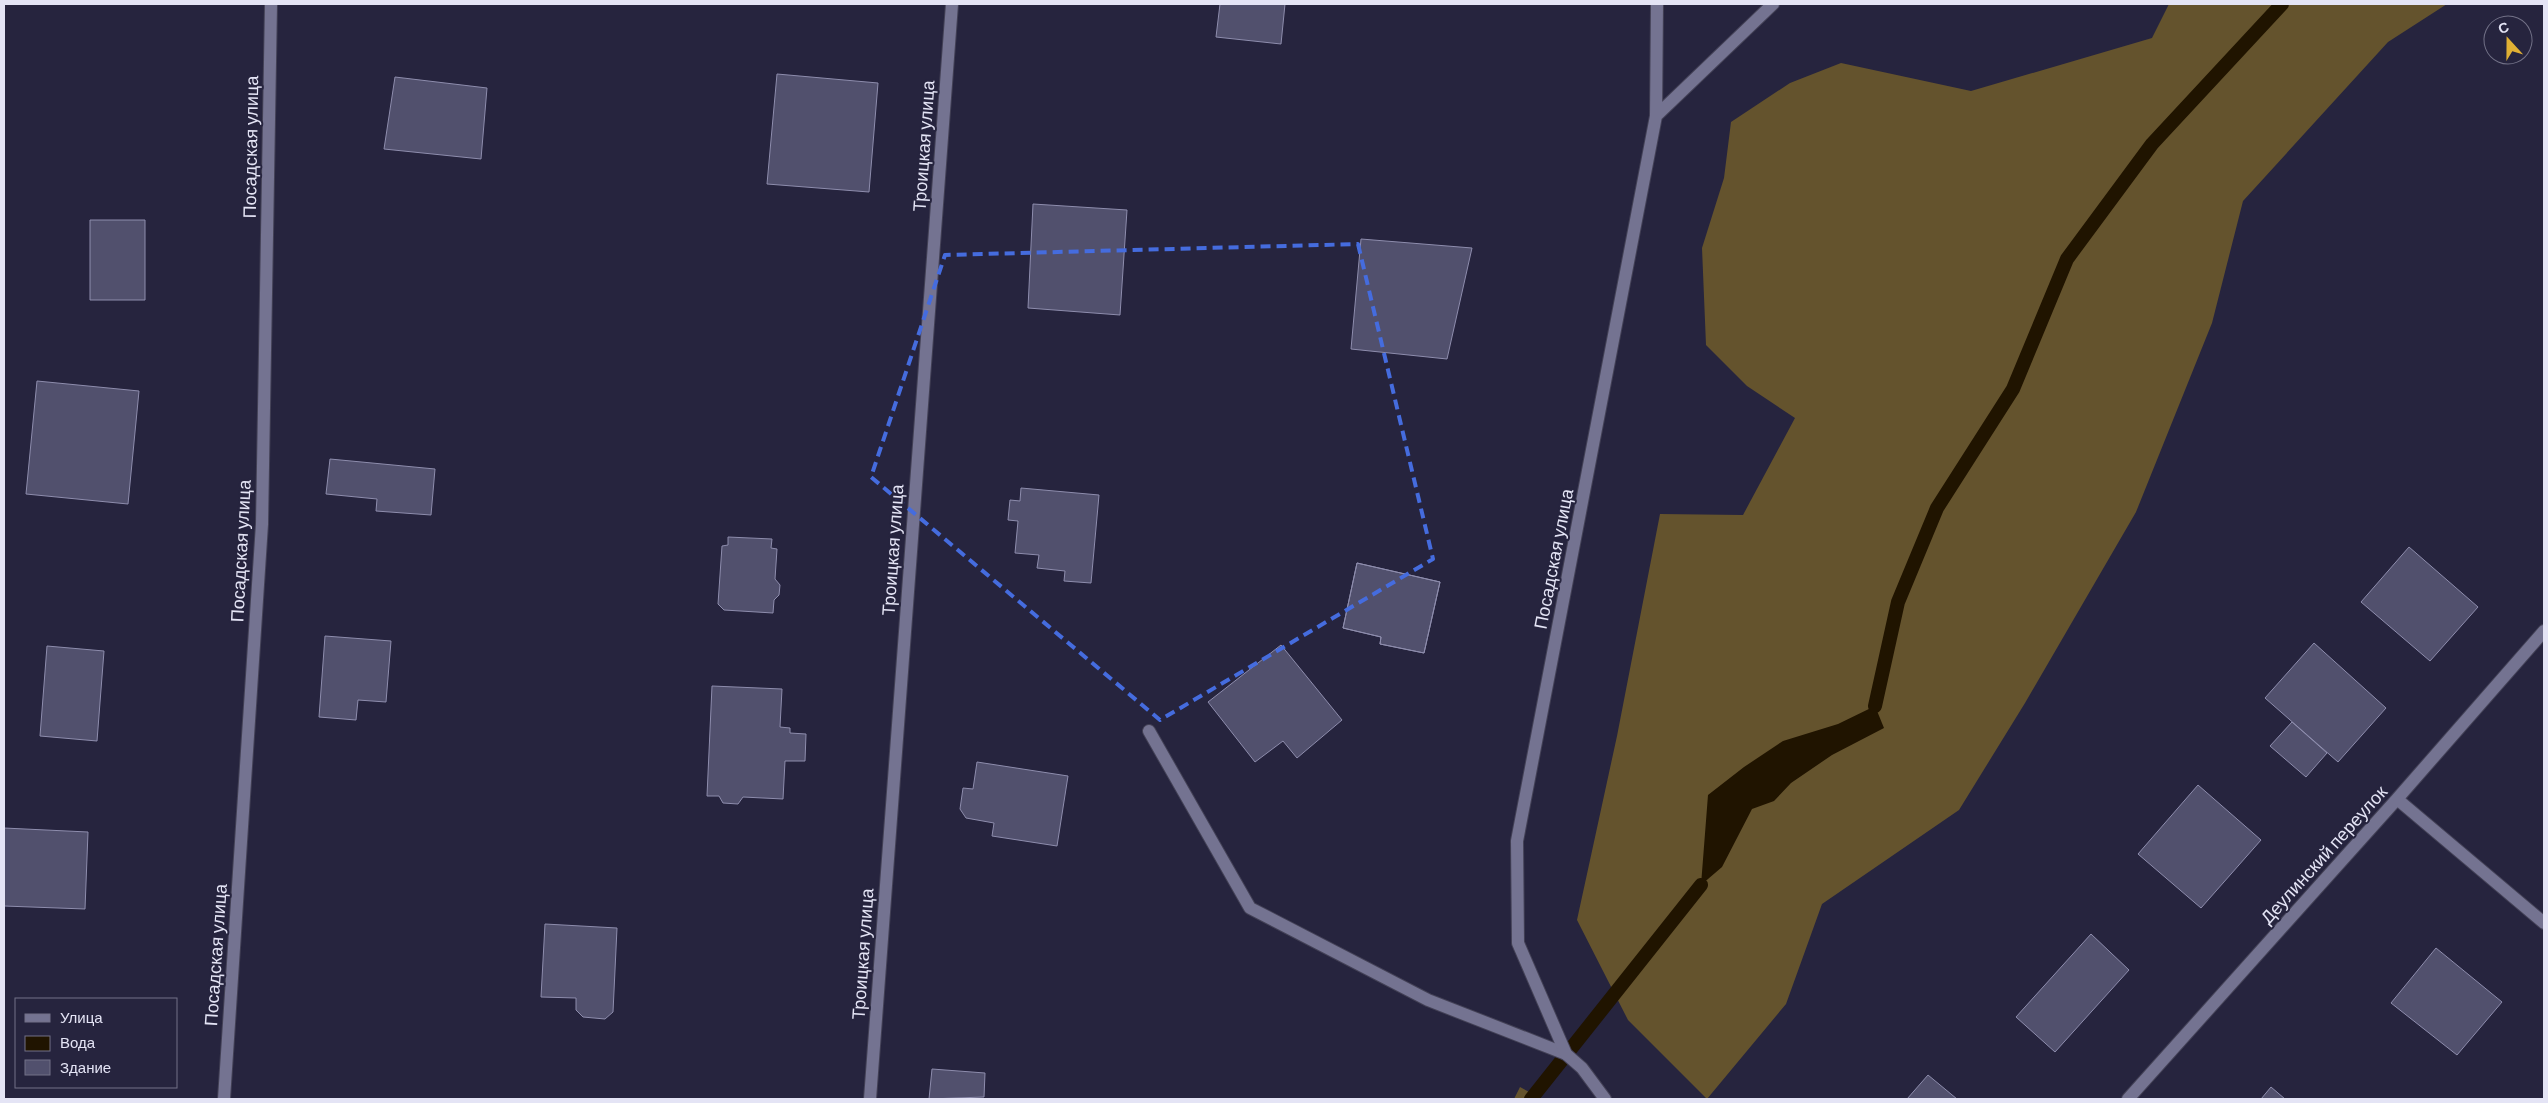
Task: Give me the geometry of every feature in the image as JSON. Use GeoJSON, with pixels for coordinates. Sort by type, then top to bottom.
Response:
{"type":"FeatureCollection","features":[{"type":"Feature","properties":{"kind":"street","name":"Посадская улица"},"geometry":{"type":"LineString","coordinates":[[224,1099],[262,524],[271,4]]}},
{"type":"Feature","properties":{"kind":"street","name":"Троицкая улица"},"geometry":{"type":"LineString","coordinates":[[870,1099],[952,4]]}},
{"type":"Feature","properties":{"kind":"street","name":"Посадская улица"},"geometry":{"type":"LineString","coordinates":[[1605,1099],[1582,1068],[1566,1054],[1518,942],[1517,841],[1656,116],[1657,4]]}},
{"type":"Feature","properties":{"kind":"street"},"geometry":{"type":"LineString","coordinates":[[1656,116],[1773,4]]}},
{"type":"Feature","properties":{"kind":"street","name":"Деулинский переулок"},"geometry":{"type":"LineString","coordinates":[[2128,1099],[2397,800],[2544,631]]}},
{"type":"Feature","properties":{"kind":"street"},"geometry":{"type":"LineString","coordinates":[[1149,731],[1250,908],[1428,1000],[1566,1054]]}},
{"type":"Feature","properties":{"kind":"street"},"geometry":{"type":"LineString","coordinates":[[2397,800],[2544,923]]}},
{"type":"Feature","properties":{"kind":"highlighted area"},"geometry":{"type":"Polygon","coordinates":[[[1358,244],[1433,559],[1160,720],[871,477],[945,255],[1358,244]]]}},
{"type":"Feature","properties":{"kind":"shaded area"},"geometry":{"type":"Polygon","coordinates":[[[2169,4],[2447,4],[2388,42],[2243,201],[2212,323],[2136,512],[2025,703],[1959,810],[1822,904],[1786,1004],[1707,1099],[1628,1020],[1577,920],[1617,736],[1660,514],[1743,515],[1795,418],[1747,386],[1706,345],[1702,248],[1724,178],[1731,122],[1790,83],[1841,63],[1971,91],[2152,38],[2169,4]]]}},
{"type":"Feature","properties":{"kind":"shaded area"},"geometry":{"type":"Polygon","coordinates":[[[1520,1087],[1542,1099],[1514,1099],[1520,1087]]]}},
{"type":"Feature","properties":{"kind":"water"},"geometry":{"type":"Polygon","coordinates":[[[1875,706],[1884,728],[1832,755],[1791,783],[1774,801],[1752,809],[1722,867],[1701,885],[1708,795],[1744,767],[1783,741],[1838,724],[1875,706]]]}},
{"type":"Feature","properties":{"kind":"building"},"geometry":{"type":"Polygon","coordinates":[[[1220,4],[1285,4],[1281,44],[1216,37],[1220,4]]]}},
{"type":"Feature","properties":{"kind":"building"},"geometry":{"type":"Polygon","coordinates":[[[777,74],[878,83],[869,192],[767,184],[777,74]]]}},
{"type":"Feature","properties":{"kind":"building"},"geometry":{"type":"Polygon","coordinates":[[[395,77],[487,88],[481,159],[384,149],[395,77]]]}},
{"type":"Feature","properties":{"kind":"building"},"geometry":{"type":"Polygon","coordinates":[[[1033,204],[1127,210],[1120,315],[1028,308],[1033,204]]]}},
{"type":"Feature","properties":{"kind":"building"},"geometry":{"type":"Polygon","coordinates":[[[90,220],[145,220],[145,300],[90,300],[90,220]]]}},
{"type":"Feature","properties":{"kind":"building"},"geometry":{"type":"Polygon","coordinates":[[[1361,239],[1472,248],[1447,359],[1351,349],[1361,239]]]}},
{"type":"Feature","properties":{"kind":"building"},"geometry":{"type":"Polygon","coordinates":[[[37,381],[139,391],[128,504],[26,494],[37,381]]]}},
{"type":"Feature","properties":{"kind":"building"},"geometry":{"type":"Polygon","coordinates":[[[330,459],[435,469],[431,515],[376,511],[377,499],[326,494],[330,459]]]}},
{"type":"Feature","properties":{"kind":"building"},"geometry":{"type":"Polygon","coordinates":[[[1021,488],[1099,495],[1091,583],[1064,581],[1065,571],[1037,568],[1039,555],[1015,553],[1018,521],[1008,520],[1010,500],[1020,501],[1021,488]]]}},
{"type":"Feature","properties":{"kind":"building"},"geometry":{"type":"Polygon","coordinates":[[[728,537],[772,539],[771,548],[777,549],[775,579],[780,585],[779,595],[774,600],[773,613],[724,610],[718,604],[722,546],[728,545],[728,537]]]}},
{"type":"Feature","properties":{"kind":"building"},"geometry":{"type":"Polygon","coordinates":[[[2409,547],[2478,607],[2430,661],[2361,602],[2409,547]]]}},
{"type":"Feature","properties":{"kind":"building"},"geometry":{"type":"Polygon","coordinates":[[[1357,563],[1440,582],[1424,653],[1380,644],[1381,637],[1343,628],[1357,563]]]}},
{"type":"Feature","properties":{"kind":"building"},"geometry":{"type":"Polygon","coordinates":[[[1357,563],[1440,582],[1424,653],[1380,644],[1381,637],[1343,628],[1357,563]]]}},
{"type":"Feature","properties":{"kind":"building"},"geometry":{"type":"Polygon","coordinates":[[[325,636],[391,641],[386,702],[358,700],[356,720],[319,717],[325,636]]]}},
{"type":"Feature","properties":{"kind":"building"},"geometry":{"type":"Polygon","coordinates":[[[2314,643],[2386,708],[2338,762],[2265,698],[2314,643]]]}},
{"type":"Feature","properties":{"kind":"building"},"geometry":{"type":"Polygon","coordinates":[[[1281,645],[1342,720],[1297,758],[1283,741],[1255,762],[1208,702],[1281,645]]]}},
{"type":"Feature","properties":{"kind":"building"},"geometry":{"type":"Polygon","coordinates":[[[47,646],[104,651],[97,741],[40,736],[47,646]]]}},
{"type":"Feature","properties":{"kind":"building"},"geometry":{"type":"Polygon","coordinates":[[[712,686],[782,689],[780,727],[790,728],[790,733],[806,734],[805,761],[785,761],[783,799],[743,797],[738,804],[723,803],[719,796],[707,796],[712,686]]]}},
{"type":"Feature","properties":{"kind":"building"},"geometry":{"type":"Polygon","coordinates":[[[2292,722],[2327,753],[2306,777],[2270,746],[2292,722]]]}},
{"type":"Feature","properties":{"kind":"building"},"geometry":{"type":"Polygon","coordinates":[[[977,762],[1068,776],[1057,846],[992,836],[994,823],[966,818],[960,809],[963,788],[973,789],[977,762]]]}},
{"type":"Feature","properties":{"kind":"building"},"geometry":{"type":"Polygon","coordinates":[[[2198,785],[2261,840],[2201,908],[2138,854],[2198,785]]]}},
{"type":"Feature","properties":{"kind":"building"},"geometry":{"type":"Polygon","coordinates":[[[4,828],[88,832],[85,909],[4,906],[4,828]]]}},
{"type":"Feature","properties":{"kind":"building"},"geometry":{"type":"Polygon","coordinates":[[[545,924],[617,928],[613,1012],[605,1019],[583,1017],[576,1010],[576,998],[541,997],[545,924]]]}},
{"type":"Feature","properties":{"kind":"building"},"geometry":{"type":"Polygon","coordinates":[[[2091,934],[2129,970],[2055,1052],[2016,1017],[2091,934]]]}},
{"type":"Feature","properties":{"kind":"building"},"geometry":{"type":"Polygon","coordinates":[[[2436,948],[2502,1002],[2457,1055],[2391,1003],[2436,948]]]}},
{"type":"Feature","properties":{"kind":"building"},"geometry":{"type":"Polygon","coordinates":[[[932,1069],[985,1073],[984,1097],[929,1099],[932,1069]]]}},
{"type":"Feature","properties":{"kind":"building"},"geometry":{"type":"Polygon","coordinates":[[[1928,1075],[1957,1099],[1907,1099],[1928,1075]]]}},
{"type":"Feature","properties":{"kind":"building"},"geometry":{"type":"Polygon","coordinates":[[[2271,1087],[2285,1099],[2261,1099],[2271,1087]]]}},
{"type":"Feature","properties":{"kind":"waterway"},"geometry":{"type":"LineString","coordinates":[[1875,706],[1898,602],[1937,508],[2013,389],[2067,259],[2152,144],[2282,4]]}},
{"type":"Feature","properties":{"kind":"waterway"},"geometry":{"type":"LineString","coordinates":[[1531,1099],[1701,885]]}}]}
